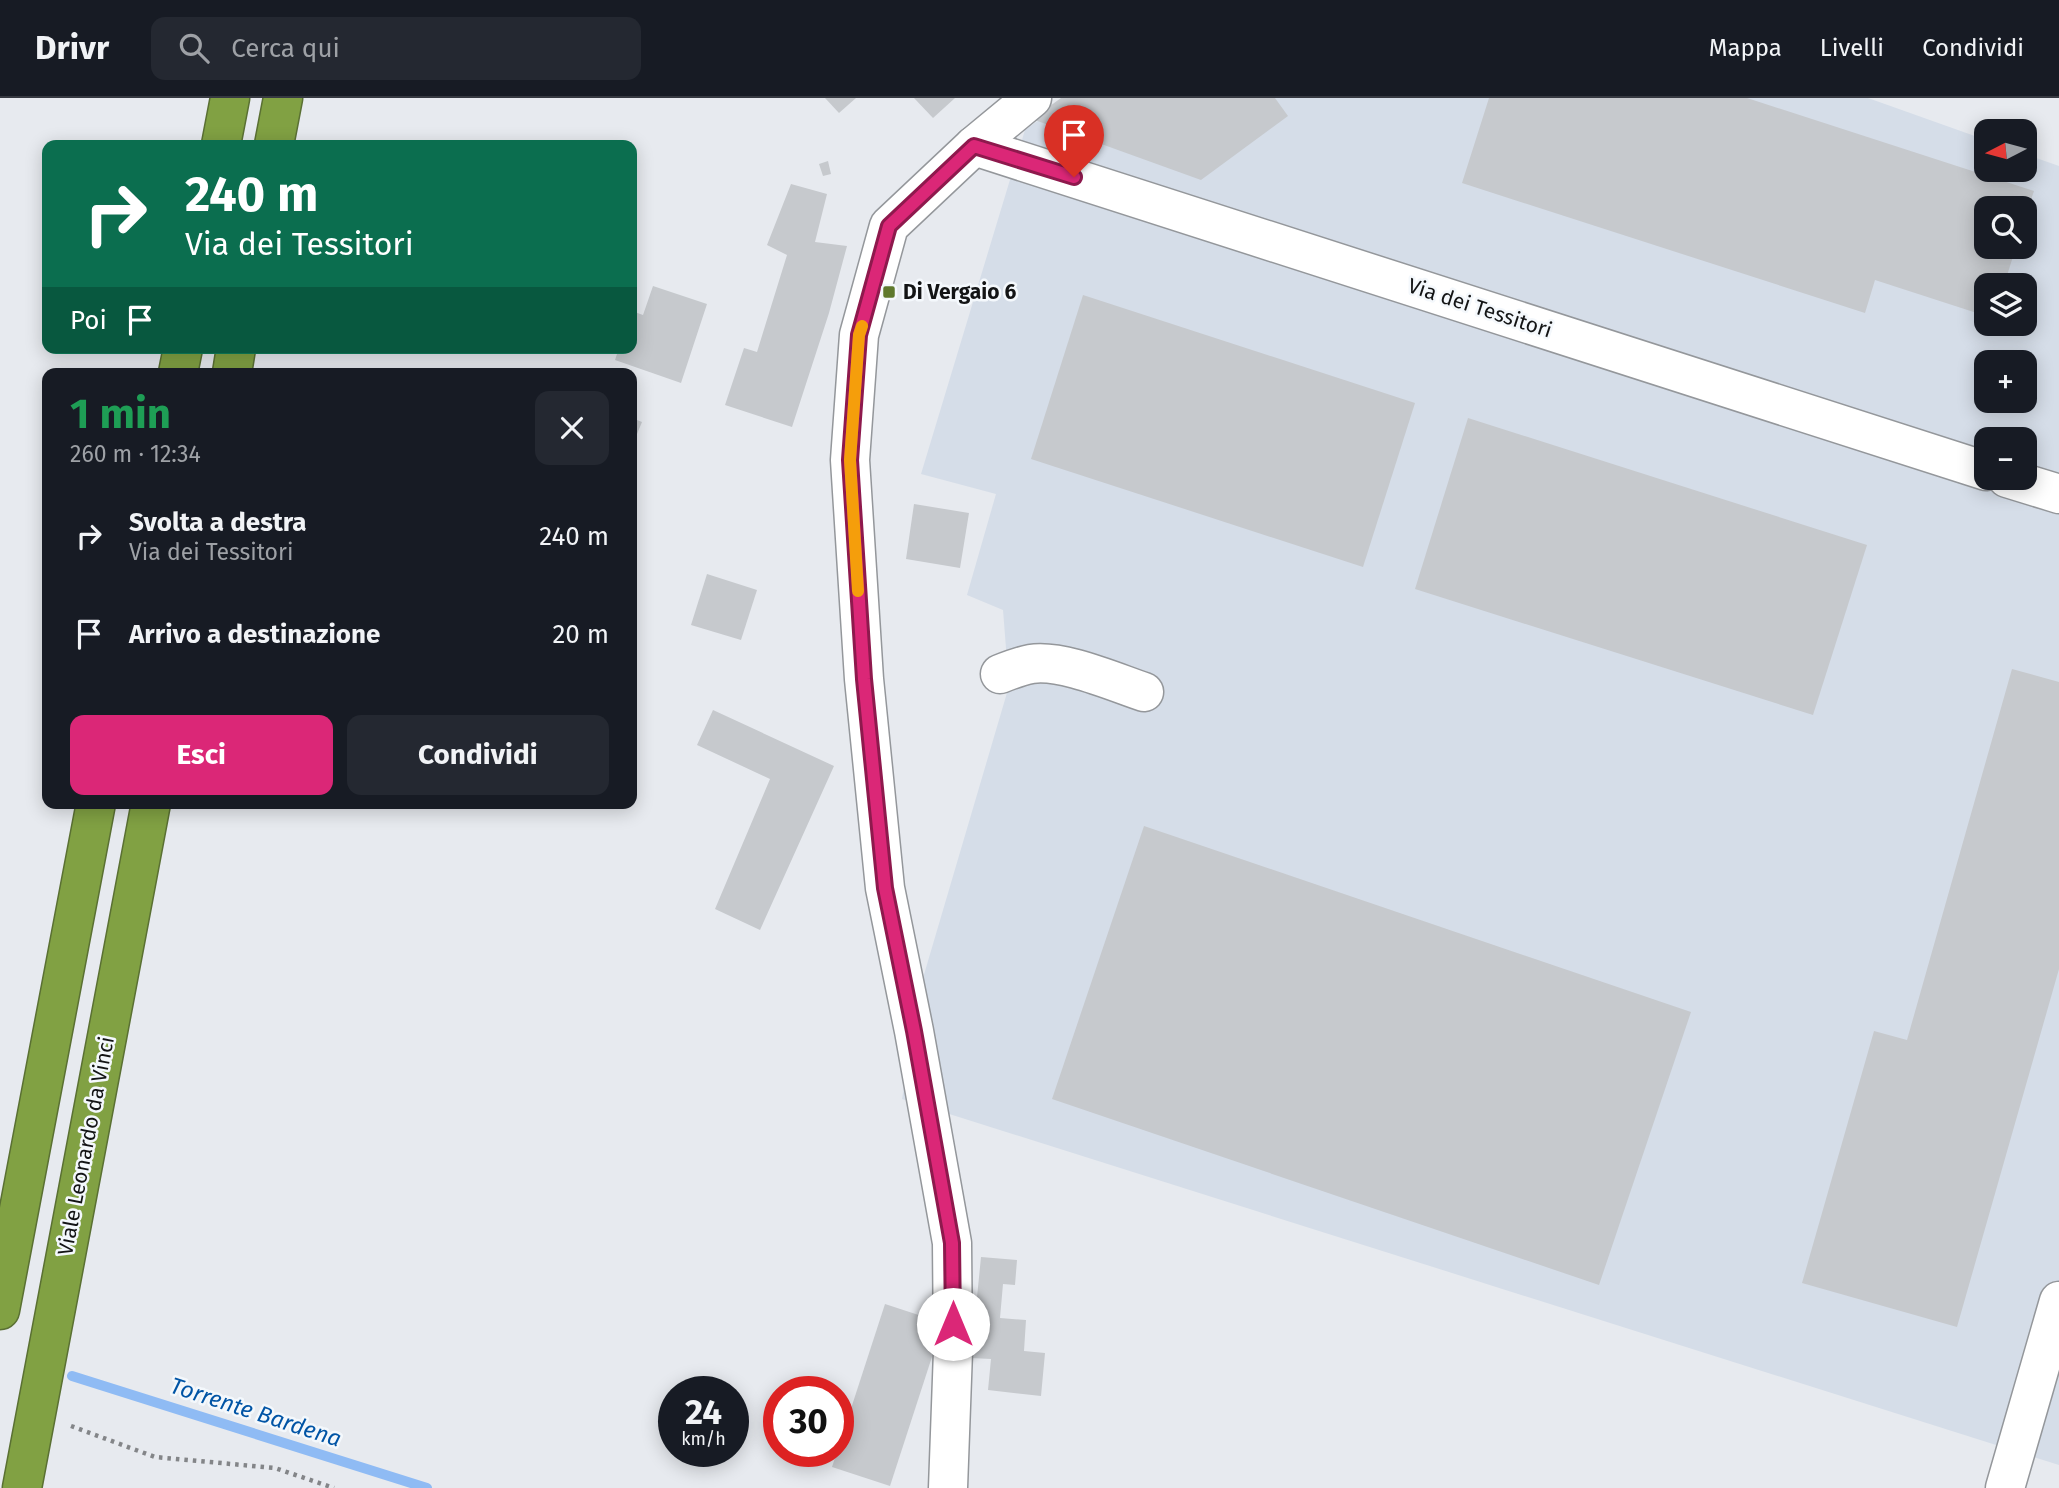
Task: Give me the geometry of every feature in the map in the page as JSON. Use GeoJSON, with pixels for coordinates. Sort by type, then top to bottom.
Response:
{"type":"FeatureCollection","features":[{"type":"Feature","properties":{"kind":"highway"},"geometry":{"type":"LineString","coordinates":[[222,140],[230,98]]}},
{"type":"Feature","properties":{"kind":"highway"},"geometry":{"type":"LineString","coordinates":[[275,140],[283,98]]}},
{"type":"Feature","properties":{"kind":"highway"},"geometry":{"type":"LineString","coordinates":[[0,1310],[95,809]]}},
{"type":"Feature","properties":{"kind":"highway","name":"Viale Leonardo da Vinci"},"geometry":{"type":"LineString","coordinates":[[22,1488],[150,809]]}},
{"type":"Feature","properties":{"kind":"street"},"geometry":{"type":"LineString","coordinates":[[948,1488],[953,1351],[952,1243],[885,888],[864,679],[850,460],[859,335],[889,226],[974,146],[1032,98]]}},
{"type":"Feature","properties":{"kind":"street","name":"Via dei Tessitori"},"geometry":{"type":"LineString","coordinates":[[974,146],[1974,467]]}},
{"type":"Feature","properties":{"kind":"street"},"geometry":{"type":"LineString","coordinates":[[2037,487],[2059,494]]}},
{"type":"Feature","properties":{"kind":"street"},"geometry":{"type":"LineString","coordinates":[[1000,674],[1034,663],[1050,664],[1144,692]]}},
{"type":"Feature","properties":{"kind":"street"},"geometry":{"type":"LineString","coordinates":[[2005,1488],[2059,1301]]}},
{"type":"Feature","properties":{"kind":"path"},"geometry":{"type":"LineString","coordinates":[[64,1423],[155,1457],[275,1468],[334,1488]]}},
{"type":"Feature","properties":{"kind":"shaded area"},"geometry":{"type":"Polygon","coordinates":[[[1070,98],[1868,98],[1974,136],[1974,182],[2037,182],[2037,158],[2059,166],[2059,1465],[902,1099],[923,978],[1009,686],[1003,610],[967,595],[996,494],[921,474],[1025,130],[1070,98]]]}},
{"type":"Feature","properties":{"kind":"building"},"geometry":{"type":"Polygon","coordinates":[[[825,98],[856,98],[839,113],[825,98]]]}},
{"type":"Feature","properties":{"kind":"building"},"geometry":{"type":"Polygon","coordinates":[[[914,98],[955,98],[933,118],[914,98]]]}},
{"type":"Feature","properties":{"kind":"building"},"geometry":{"type":"Polygon","coordinates":[[[1061,98],[1275,98],[1288,116],[1201,180],[1032,119],[1061,98]]]}},
{"type":"Feature","properties":{"kind":"building"},"geometry":{"type":"Polygon","coordinates":[[[1489,98],[1747,98],[1974,172],[1974,182],[2006,182],[2034,191],[2032,196],[1974,196],[1974,259],[2012,259],[2008,273],[1974,273],[1974,312],[1875,280],[1865,313],[1462,183],[1489,98]]]}},
{"type":"Feature","properties":{"kind":"building"},"geometry":{"type":"Polygon","coordinates":[[[828,161],[831,174],[823,176],[819,164],[828,161]]]}},
{"type":"Feature","properties":{"kind":"building"},"geometry":{"type":"Polygon","coordinates":[[[791,184],[827,194],[815,242],[847,246],[829,313],[792,427],[725,405],[744,348],[757,352],[787,255],[767,245],[791,184]]]}},
{"type":"Feature","properties":{"kind":"building"},"geometry":{"type":"Polygon","coordinates":[[[653,286],[707,304],[681,383],[615,360],[617,354],[637,354],[637,313],[643,315],[653,286]]]}},
{"type":"Feature","properties":{"kind":"building"},"geometry":{"type":"Polygon","coordinates":[[[1083,295],[1415,403],[1363,567],[1031,459],[1083,295]]]}},
{"type":"Feature","properties":{"kind":"building"},"geometry":{"type":"Polygon","coordinates":[[[1468,418],[1867,545],[1813,715],[1415,589],[1468,418]]]}},
{"type":"Feature","properties":{"kind":"building"},"geometry":{"type":"Polygon","coordinates":[[[637,420],[642,422],[637,434],[637,420]]]}},
{"type":"Feature","properties":{"kind":"building"},"geometry":{"type":"Polygon","coordinates":[[[914,504],[969,513],[960,568],[906,559],[914,504]]]}},
{"type":"Feature","properties":{"kind":"building"},"geometry":{"type":"Polygon","coordinates":[[[707,574],[757,590],[741,640],[691,625],[707,574]]]}},
{"type":"Feature","properties":{"kind":"building"},"geometry":{"type":"Polygon","coordinates":[[[2012,669],[2059,682],[2059,969],[1957,1327],[1802,1283],[1874,1031],[1907,1040],[2012,669]]]}},
{"type":"Feature","properties":{"kind":"building"},"geometry":{"type":"Polygon","coordinates":[[[713,710],[834,766],[760,930],[715,909],[770,779],[697,745],[713,710]]]}},
{"type":"Feature","properties":{"kind":"building"},"geometry":{"type":"Polygon","coordinates":[[[1144,826],[1691,1012],[1599,1285],[1052,1099],[1144,826]]]}},
{"type":"Feature","properties":{"kind":"building"},"geometry":{"type":"Polygon","coordinates":[[[981,1257],[1017,1260],[1015,1285],[1003,1284],[1000,1318],[1026,1320],[1024,1351],[1045,1353],[1041,1396],[988,1390],[991,1359],[971,1358],[981,1257]]]}},
{"type":"Feature","properties":{"kind":"building"},"geometry":{"type":"Polygon","coordinates":[[[885,1304],[943,1323],[890,1486],[832,1467],[854,1467],[854,1399],[885,1304]]]}},
{"type":"Feature","properties":{"kind":"waterway","name":"Torrente Bardena"},"geometry":{"type":"LineString","coordinates":[[72,1376],[427,1488]]}},
{"type":"Feature","properties":{"kind":"slow traffic"},"geometry":{"type":"LineString","coordinates":[[858,591],[850,460],[859,335],[862,326]]}},
{"type":"Feature","properties":{"kind":"place","name":"Di Vergaio 6"},"geometry":{"type":"Point","coordinates":[889,292]}},
{"type":"Feature","properties":{"kind":"route"},"geometry":{"type":"LineString","coordinates":[[953,1324],[952,1243],[885,888],[864,679],[850,460],[859,335],[889,226],[974,146],[1074,177]]}}]}
